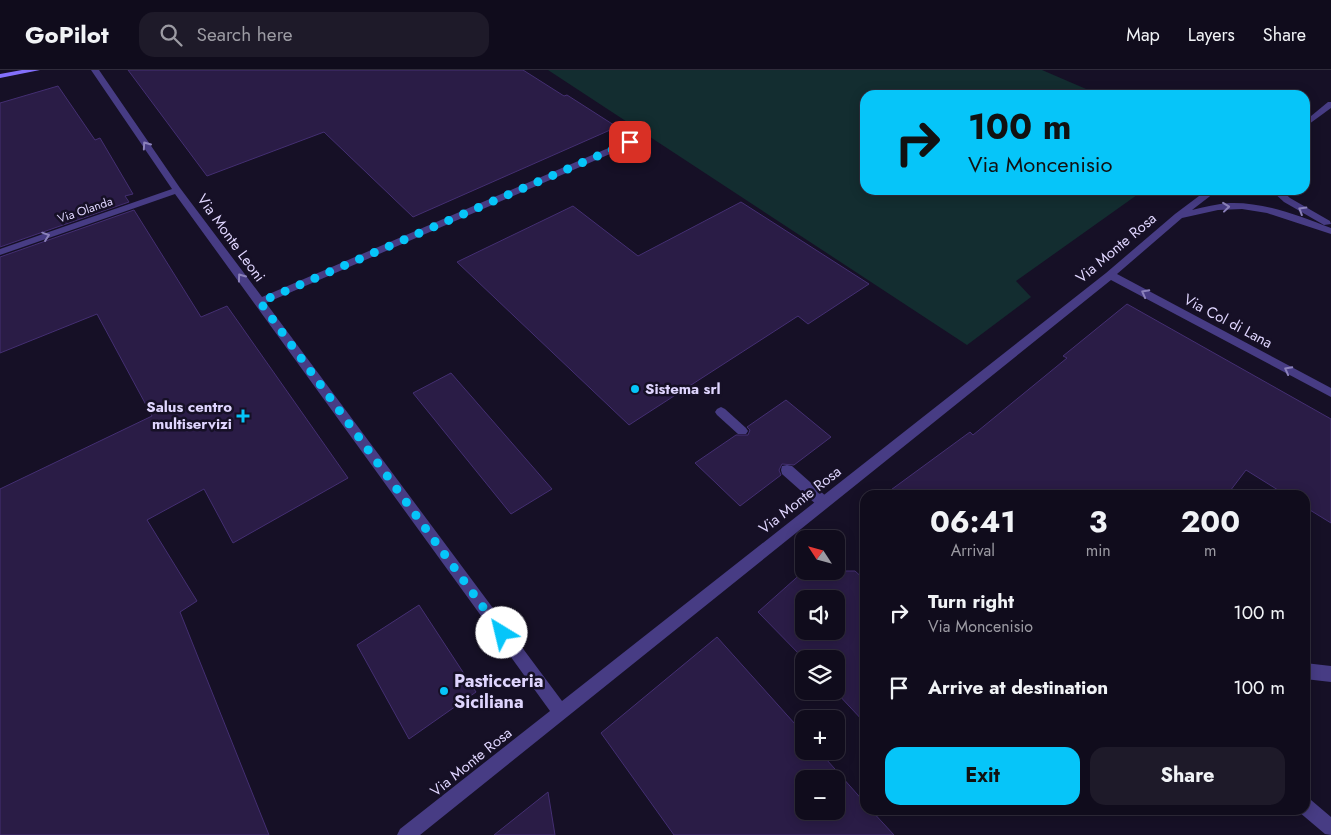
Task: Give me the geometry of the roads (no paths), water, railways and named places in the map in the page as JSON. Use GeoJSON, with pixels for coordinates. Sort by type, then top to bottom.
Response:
{"type":"FeatureCollection","features":[{"type":"Feature","properties":{"kind":"street"},"geometry":{"type":"LineString","coordinates":[[0,76],[36,70]]}},
{"type":"Feature","properties":{"kind":"street","name":"Via Monte Leoni"},"geometry":{"type":"LineString","coordinates":[[94,70],[177,190],[560,711]]}},
{"type":"Feature","properties":{"kind":"street"},"geometry":{"type":"LineString","coordinates":[[1310,121],[1331,104]]}},
{"type":"Feature","properties":{"kind":"street"},"geometry":{"type":"LineString","coordinates":[[260,302],[630,142]]}},
{"type":"Feature","properties":{"kind":"street","name":"Via Olanda"},"geometry":{"type":"LineString","coordinates":[[0,252],[177,190]]}},
{"type":"Feature","properties":{"kind":"street","name":"Via Monte Rosa"},"geometry":{"type":"LineString","coordinates":[[406,835],[1110,275],[1178,216],[1207,195]]}},
{"type":"Feature","properties":{"kind":"street"},"geometry":{"type":"LineString","coordinates":[[1282,195],[1331,226]]}},
{"type":"Feature","properties":{"kind":"street"},"geometry":{"type":"LineString","coordinates":[[1178,216],[1228,206],[1249,207],[1275,213],[1331,232]]}},
{"type":"Feature","properties":{"kind":"street","name":"Via Col di Lana"},"geometry":{"type":"LineString","coordinates":[[1110,275],[1331,393]]}},
{"type":"Feature","properties":{"kind":"street"},"geometry":{"type":"LineString","coordinates":[[721,412],[742,431]]}},
{"type":"Feature","properties":{"kind":"street"},"geometry":{"type":"LineString","coordinates":[[787,470],[823,502]]}},
{"type":"Feature","properties":{"kind":"street"},"geometry":{"type":"LineString","coordinates":[[1310,672],[1331,674]]}},
{"type":"Feature","properties":{"kind":"street"},"geometry":{"type":"LineString","coordinates":[[1310,810],[1331,828]]}},
{"type":"Feature","properties":{"kind":"place","name":"Sistema srl"},"geometry":{"type":"Point","coordinates":[635,389]}},
{"type":"Feature","properties":{"kind":"place","name":"Salus centro multiservizi"},"geometry":{"type":"Point","coordinates":[243,416]}},
{"type":"Feature","properties":{"kind":"place","name":"Pasticceria Siciliana"},"geometry":{"type":"Point","coordinates":[444,691]}}]}
